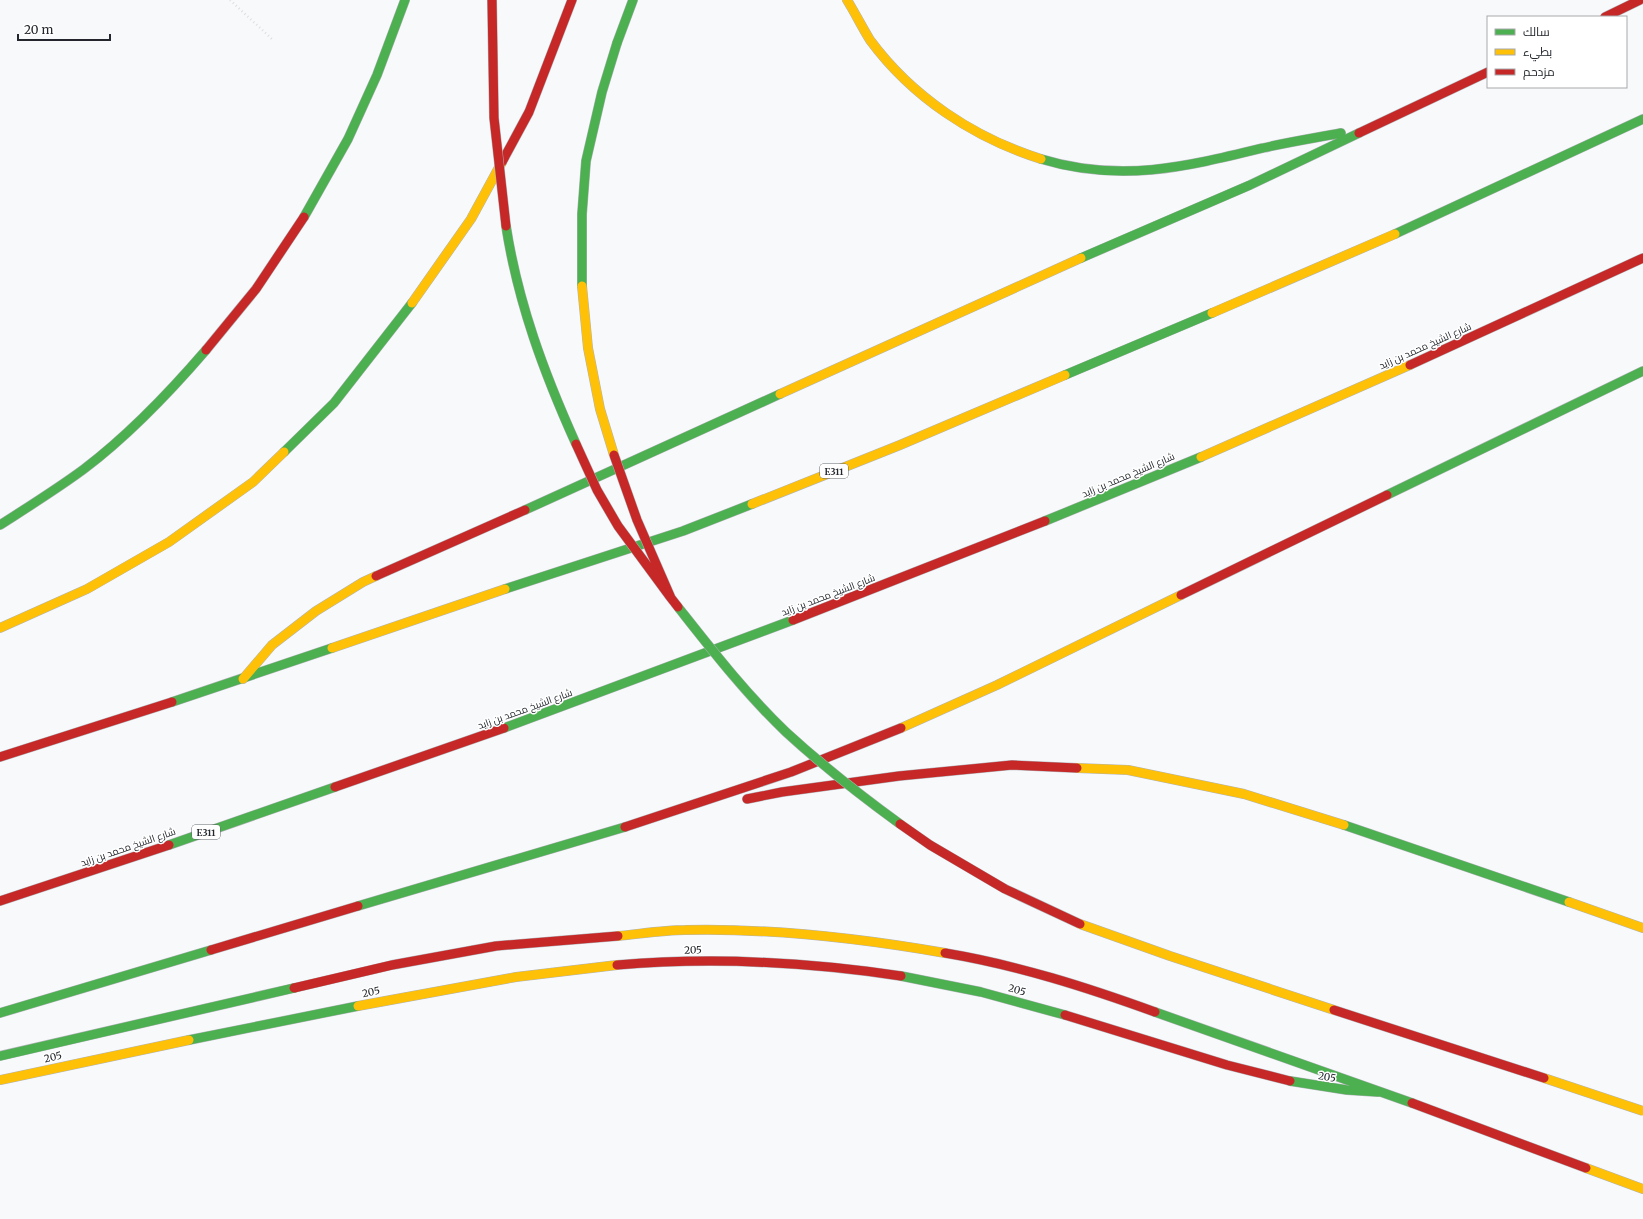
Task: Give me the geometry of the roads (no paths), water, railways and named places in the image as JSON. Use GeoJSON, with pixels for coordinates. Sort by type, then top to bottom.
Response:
{"type":"FeatureCollection","features":[{"type":"Feature","properties":{"kind":"main road"},"geometry":{"type":"LineString","coordinates":[[0,525],[95,461],[152,408],[206,351],[256,289],[300,225],[339,157],[373,86],[405,0]]}},
{"type":"Feature","properties":{"kind":"main road"},"geometry":{"type":"LineString","coordinates":[[492,0],[490,63],[495,147],[506,229],[524,312],[545,371],[589,475],[611,516],[636,553],[725,667],[785,730],[850,788],[930,845],[1005,889],[1084,926],[1170,956],[1643,1112]]}},
{"type":"Feature","properties":{"kind":"main road"},"geometry":{"type":"LineString","coordinates":[[0,628],[87,589],[169,542],[252,482],[334,403],[401,320],[471,219],[529,112],[572,0]]}},
{"type":"Feature","properties":{"kind":"main road"},"geometry":{"type":"LineString","coordinates":[[633,0],[617,43],[602,92],[586,161],[582,214],[581,281],[588,348],[600,409],[616,463],[650,553],[671,598]]}},
{"type":"Feature","properties":{"kind":"main road"},"geometry":{"type":"LineString","coordinates":[[847,0],[855,16],[892,67],[939,109],[1000,146],[1053,163],[1108,172],[1150,172],[1199,165],[1253,150],[1345,132],[1402,112]]}},
{"type":"Feature","properties":{"kind":"main road"},"geometry":{"type":"LineString","coordinates":[[1606,16],[1640,0]]}},
{"type":"Feature","properties":{"kind":"main road"},"geometry":{"type":"LineString","coordinates":[[242,679],[272,645],[316,611],[363,582],[465,538],[1134,234],[1250,185],[1487,72]]}},
{"type":"Feature","properties":{"kind":"main road","name":"E311"},"geometry":{"type":"LineString","coordinates":[[0,758],[242,679],[496,592],[684,531],[886,450],[1365,248],[1643,119]]}},
{"type":"Feature","properties":{"kind":"main road","name":"شارع الشيخ محمد بن زايد"},"geometry":{"type":"LineString","coordinates":[[0,901],[412,761],[627,684],[841,602],[1054,518],[1265,429],[1474,337],[1643,258]]}},
{"type":"Feature","properties":{"kind":"main road"},"geometry":{"type":"LineString","coordinates":[[0,1013],[658,817],[754,785],[836,755],[917,721],[1004,681],[1643,371]]}},
{"type":"Feature","properties":{"kind":"main road"},"geometry":{"type":"LineString","coordinates":[[658,817],[782,792],[899,776],[1012,765],[1128,770],[1244,794],[1350,826],[1643,928]]}},
{"type":"Feature","properties":{"kind":"main road"},"geometry":{"type":"LineString","coordinates":[[0,1056],[392,965],[496,946],[684,930],[734,929],[789,932],[889,943],[983,959],[1079,985],[1382,1092],[1643,1189]]}},
{"type":"Feature","properties":{"kind":"main road","name":"205"},"geometry":{"type":"LineString","coordinates":[[0,1080],[78,1062],[388,1000],[529,975],[605,966],[710,961],[769,963],[878,973],[950,985],[1054,1011],[1246,1070],[1298,1084],[1345,1091],[1382,1092]]}}]}
